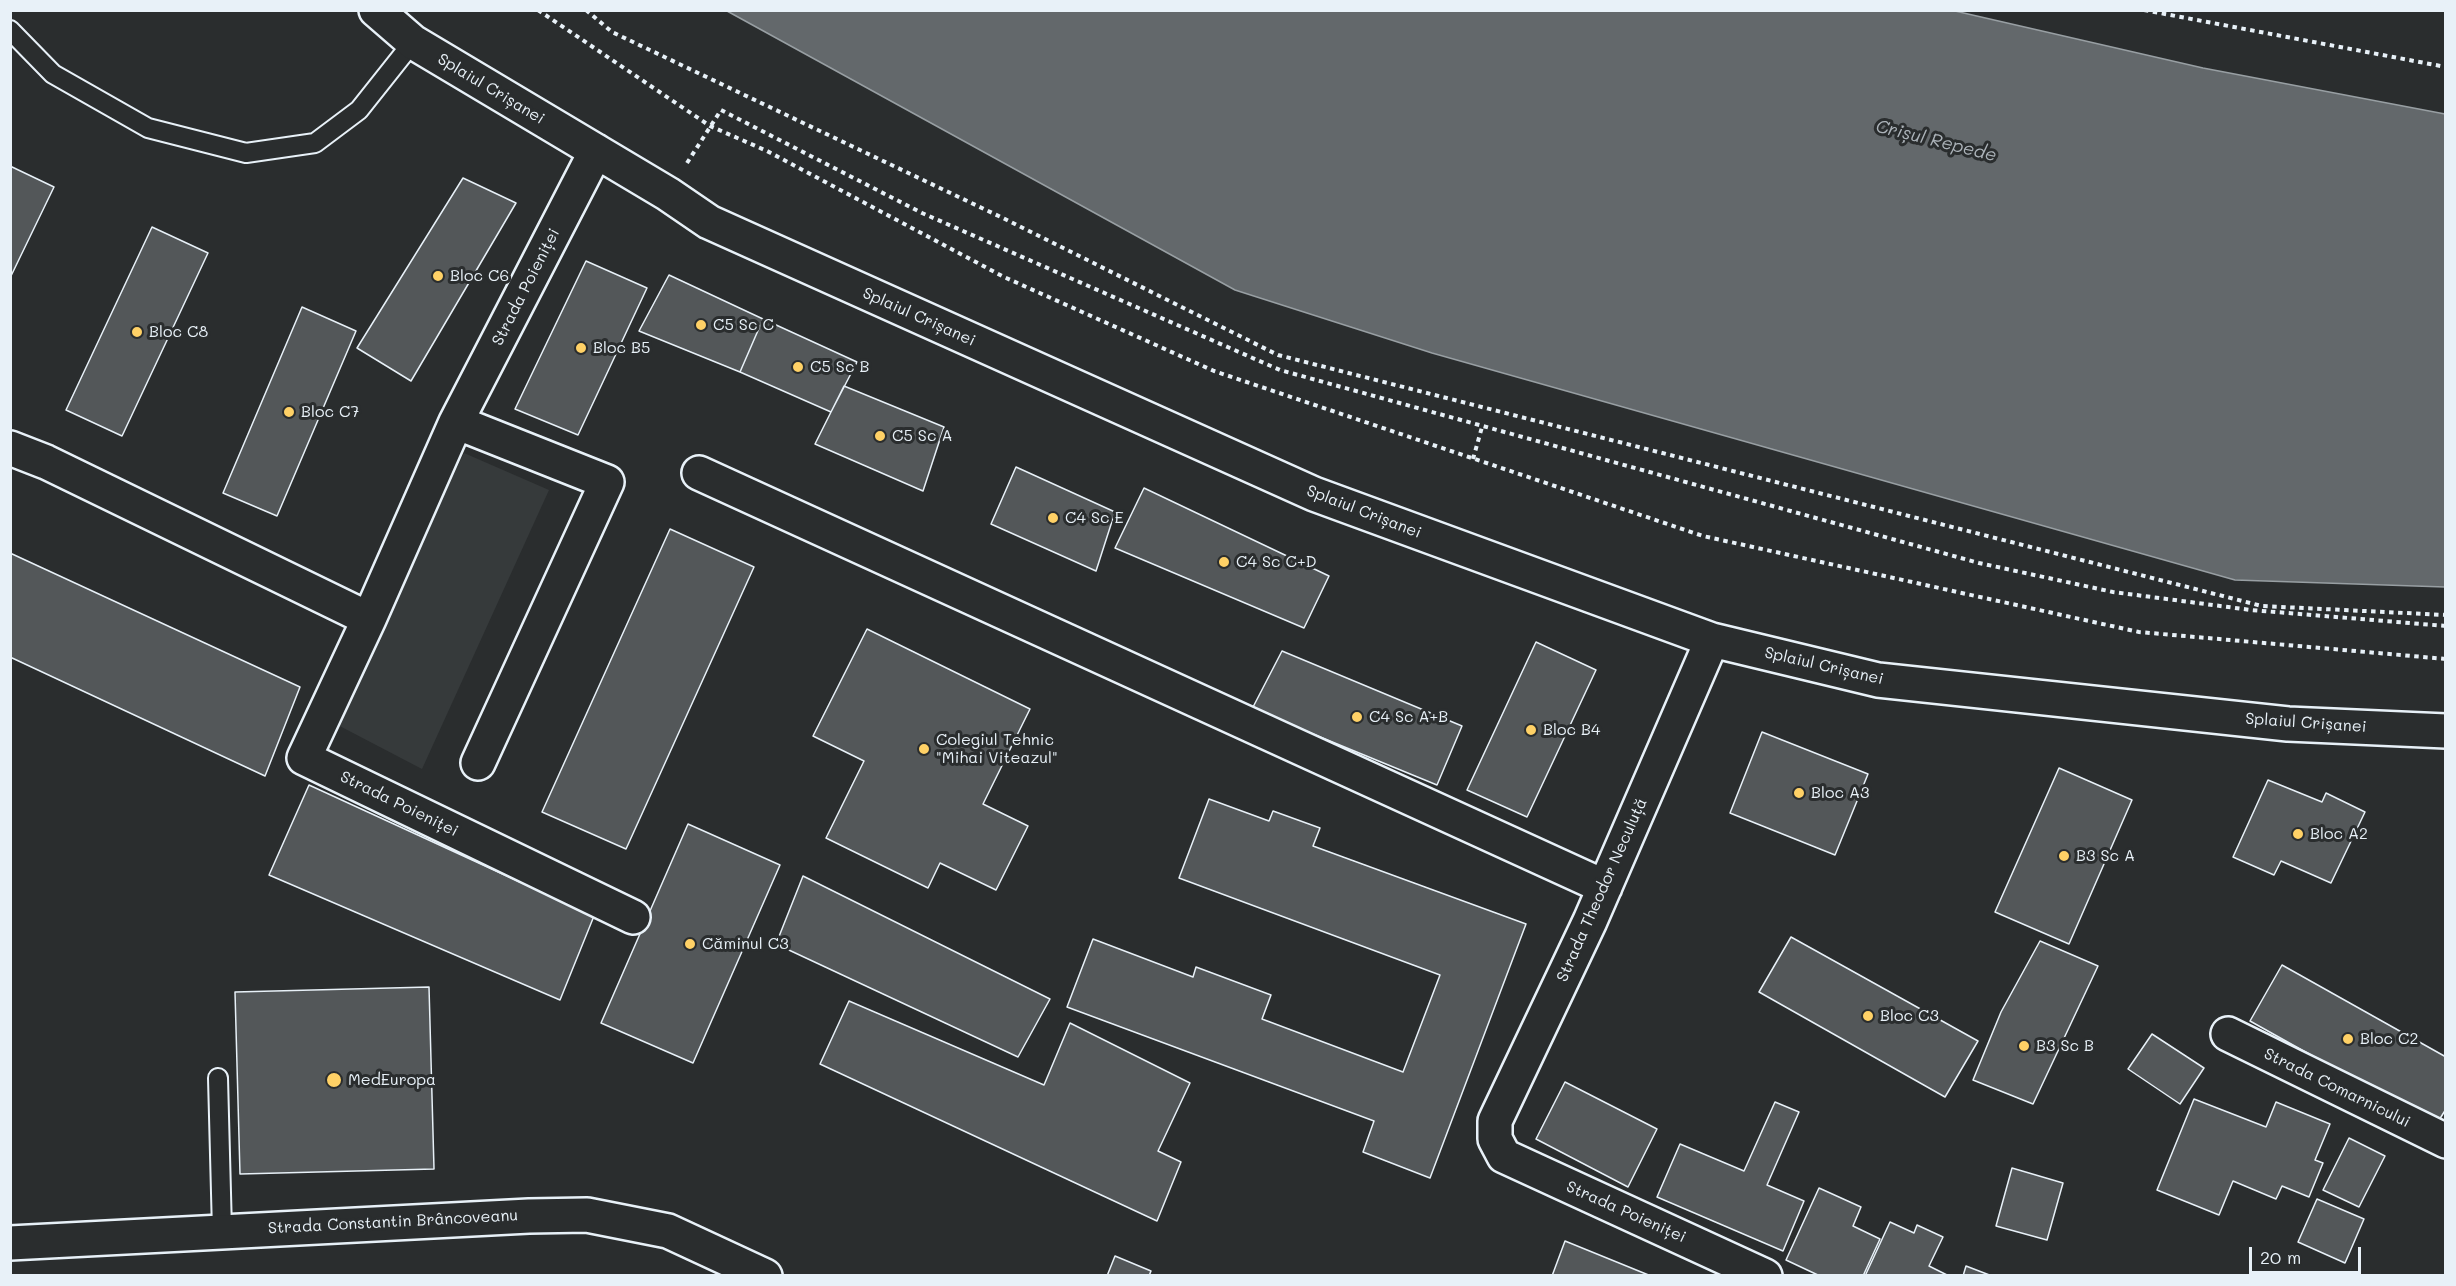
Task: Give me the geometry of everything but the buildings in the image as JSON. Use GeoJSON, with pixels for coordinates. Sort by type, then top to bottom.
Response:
{"type":"FeatureCollection","features":[{"type":"Feature","properties":{"kind":"street","name":"Splaiul Crișanei"},"geometry":{"type":"LineString","coordinates":[[376,10],[413,42],[668,194],[709,222],[1314,494],[1712,640],[1878,680],[2288,724],[2445,731]]}},
{"type":"Feature","properties":{"kind":"street","name":"Strada Poieniței"},"geometry":{"type":"LineString","coordinates":[[596,151],[456,422],[369,619],[304,758],[633,917]]}},
{"type":"Feature","properties":{"kind":"street"},"geometry":{"type":"LineString","coordinates":[[456,422],[607,482],[478,763]]}},
{"type":"Feature","properties":{"kind":"street"},"geometry":{"type":"LineString","coordinates":[[10,448],[46,462],[369,619]]}},
{"type":"Feature","properties":{"kind":"street"},"geometry":{"type":"LineString","coordinates":[[699,473],[1605,887]]}},
{"type":"Feature","properties":{"kind":"street","name":"Strada Theodor Neculuță"},"geometry":{"type":"LineString","coordinates":[[1495,1139],[1495,1121],[1605,887],[1712,640]]}},
{"type":"Feature","properties":{"kind":"street","name":"Strada Comarnicului"},"geometry":{"type":"LineString","coordinates":[[2228,1034],[2445,1141]]}},
{"type":"Feature","properties":{"kind":"street","name":"Strada Poieniței"},"geometry":{"type":"LineString","coordinates":[[1495,1139],[1504,1156],[1765,1275]]}},
{"type":"Feature","properties":{"kind":"street","name":"Strada Constantin Brâncoveanu"},"geometry":{"type":"LineString","coordinates":[[10,1243],[540,1215],[587,1215],[668,1231],[765,1275]]}},
{"type":"Feature","properties":{"kind":"lane"},"geometry":{"type":"LineString","coordinates":[[10,30],[53,74],[148,128],[246,153],[315,143],[359,110],[413,42]]}},
{"type":"Feature","properties":{"kind":"lane"},"geometry":{"type":"LineString","coordinates":[[218,1078],[222,1231]]}},
{"type":"Feature","properties":{"kind":"path"},"geometry":{"type":"LineString","coordinates":[[538,10],[710,126],[767,151],[1004,277],[1214,371],[1703,536],[2139,632],[2445,659]]}},
{"type":"Feature","properties":{"kind":"path"},"geometry":{"type":"LineString","coordinates":[[586,10],[612,32],[1005,219],[1278,355],[2262,606],[2445,615]]}},
{"type":"Feature","properties":{"kind":"path"},"geometry":{"type":"LineString","coordinates":[[2144,10],[2440,66]]}},
{"type":"Feature","properties":{"kind":"path"},"geometry":{"type":"LineString","coordinates":[[2152,10],[2445,67]]}},
{"type":"Feature","properties":{"kind":"path"},"geometry":{"type":"LineString","coordinates":[[668,194],[721,110],[922,213],[1280,370],[1979,563],[2114,592],[2251,610],[2445,626]]}},
{"type":"Feature","properties":{"kind":"path"},"geometry":{"type":"LineString","coordinates":[[1473,459],[1482,427]]}},
{"type":"Feature","properties":{"kind":"shaded area"},"geometry":{"type":"Polygon","coordinates":[[[464,453],[549,490],[422,769],[332,722],[464,453]]]}},
{"type":"Feature","properties":{"kind":"water","name":"Crișul Repede"},"geometry":{"type":"Polygon","coordinates":[[[727,11],[1955,11],[2203,68],[2445,114],[2445,587],[2235,580],[1432,353],[1235,290],[727,11]]]}},
{"type":"Feature","properties":{"kind":"place","name":"Bloc C6"},"geometry":{"type":"Point","coordinates":[438,276]}},
{"type":"Feature","properties":{"kind":"place","name":"C5 Sc C"},"geometry":{"type":"Point","coordinates":[701,325]}},
{"type":"Feature","properties":{"kind":"place","name":"Bloc C8"},"geometry":{"type":"Point","coordinates":[137,332]}},
{"type":"Feature","properties":{"kind":"place","name":"Bloc B5"},"geometry":{"type":"Point","coordinates":[581,348]}},
{"type":"Feature","properties":{"kind":"place","name":"C5 Sc B"},"geometry":{"type":"Point","coordinates":[798,367]}},
{"type":"Feature","properties":{"kind":"place","name":"Bloc C7"},"geometry":{"type":"Point","coordinates":[289,412]}},
{"type":"Feature","properties":{"kind":"place","name":"C5 Sc A"},"geometry":{"type":"Point","coordinates":[880,436]}},
{"type":"Feature","properties":{"kind":"place","name":"C4 Sc E"},"geometry":{"type":"Point","coordinates":[1053,518]}},
{"type":"Feature","properties":{"kind":"place","name":"C4 Sc C+D"},"geometry":{"type":"Point","coordinates":[1224,562]}},
{"type":"Feature","properties":{"kind":"place","name":"C4 Sc A+B"},"geometry":{"type":"Point","coordinates":[1357,717]}},
{"type":"Feature","properties":{"kind":"place","name":"Bloc B4"},"geometry":{"type":"Point","coordinates":[1531,730]}},
{"type":"Feature","properties":{"kind":"place","name":"Colegiul Tehnic \"Mihai Viteazul\""},"geometry":{"type":"Point","coordinates":[924,749]}},
{"type":"Feature","properties":{"kind":"place","name":"Bloc A3"},"geometry":{"type":"Point","coordinates":[1799,793]}},
{"type":"Feature","properties":{"kind":"place","name":"Bloc A2"},"geometry":{"type":"Point","coordinates":[2298,834]}},
{"type":"Feature","properties":{"kind":"place","name":"B3 Sc A"},"geometry":{"type":"Point","coordinates":[2064,856]}},
{"type":"Feature","properties":{"kind":"place","name":"Căminul C3"},"geometry":{"type":"Point","coordinates":[690,944]}},
{"type":"Feature","properties":{"kind":"place","name":"Bloc C3"},"geometry":{"type":"Point","coordinates":[1868,1016]}},
{"type":"Feature","properties":{"kind":"place","name":"Bloc C2"},"geometry":{"type":"Point","coordinates":[2348,1039]}},
{"type":"Feature","properties":{"kind":"place","name":"B3 Sc B"},"geometry":{"type":"Point","coordinates":[2024,1046]}},
{"type":"Feature","properties":{"kind":"place","name":"MedEuropa"},"geometry":{"type":"Point","coordinates":[334,1080]}}]}
